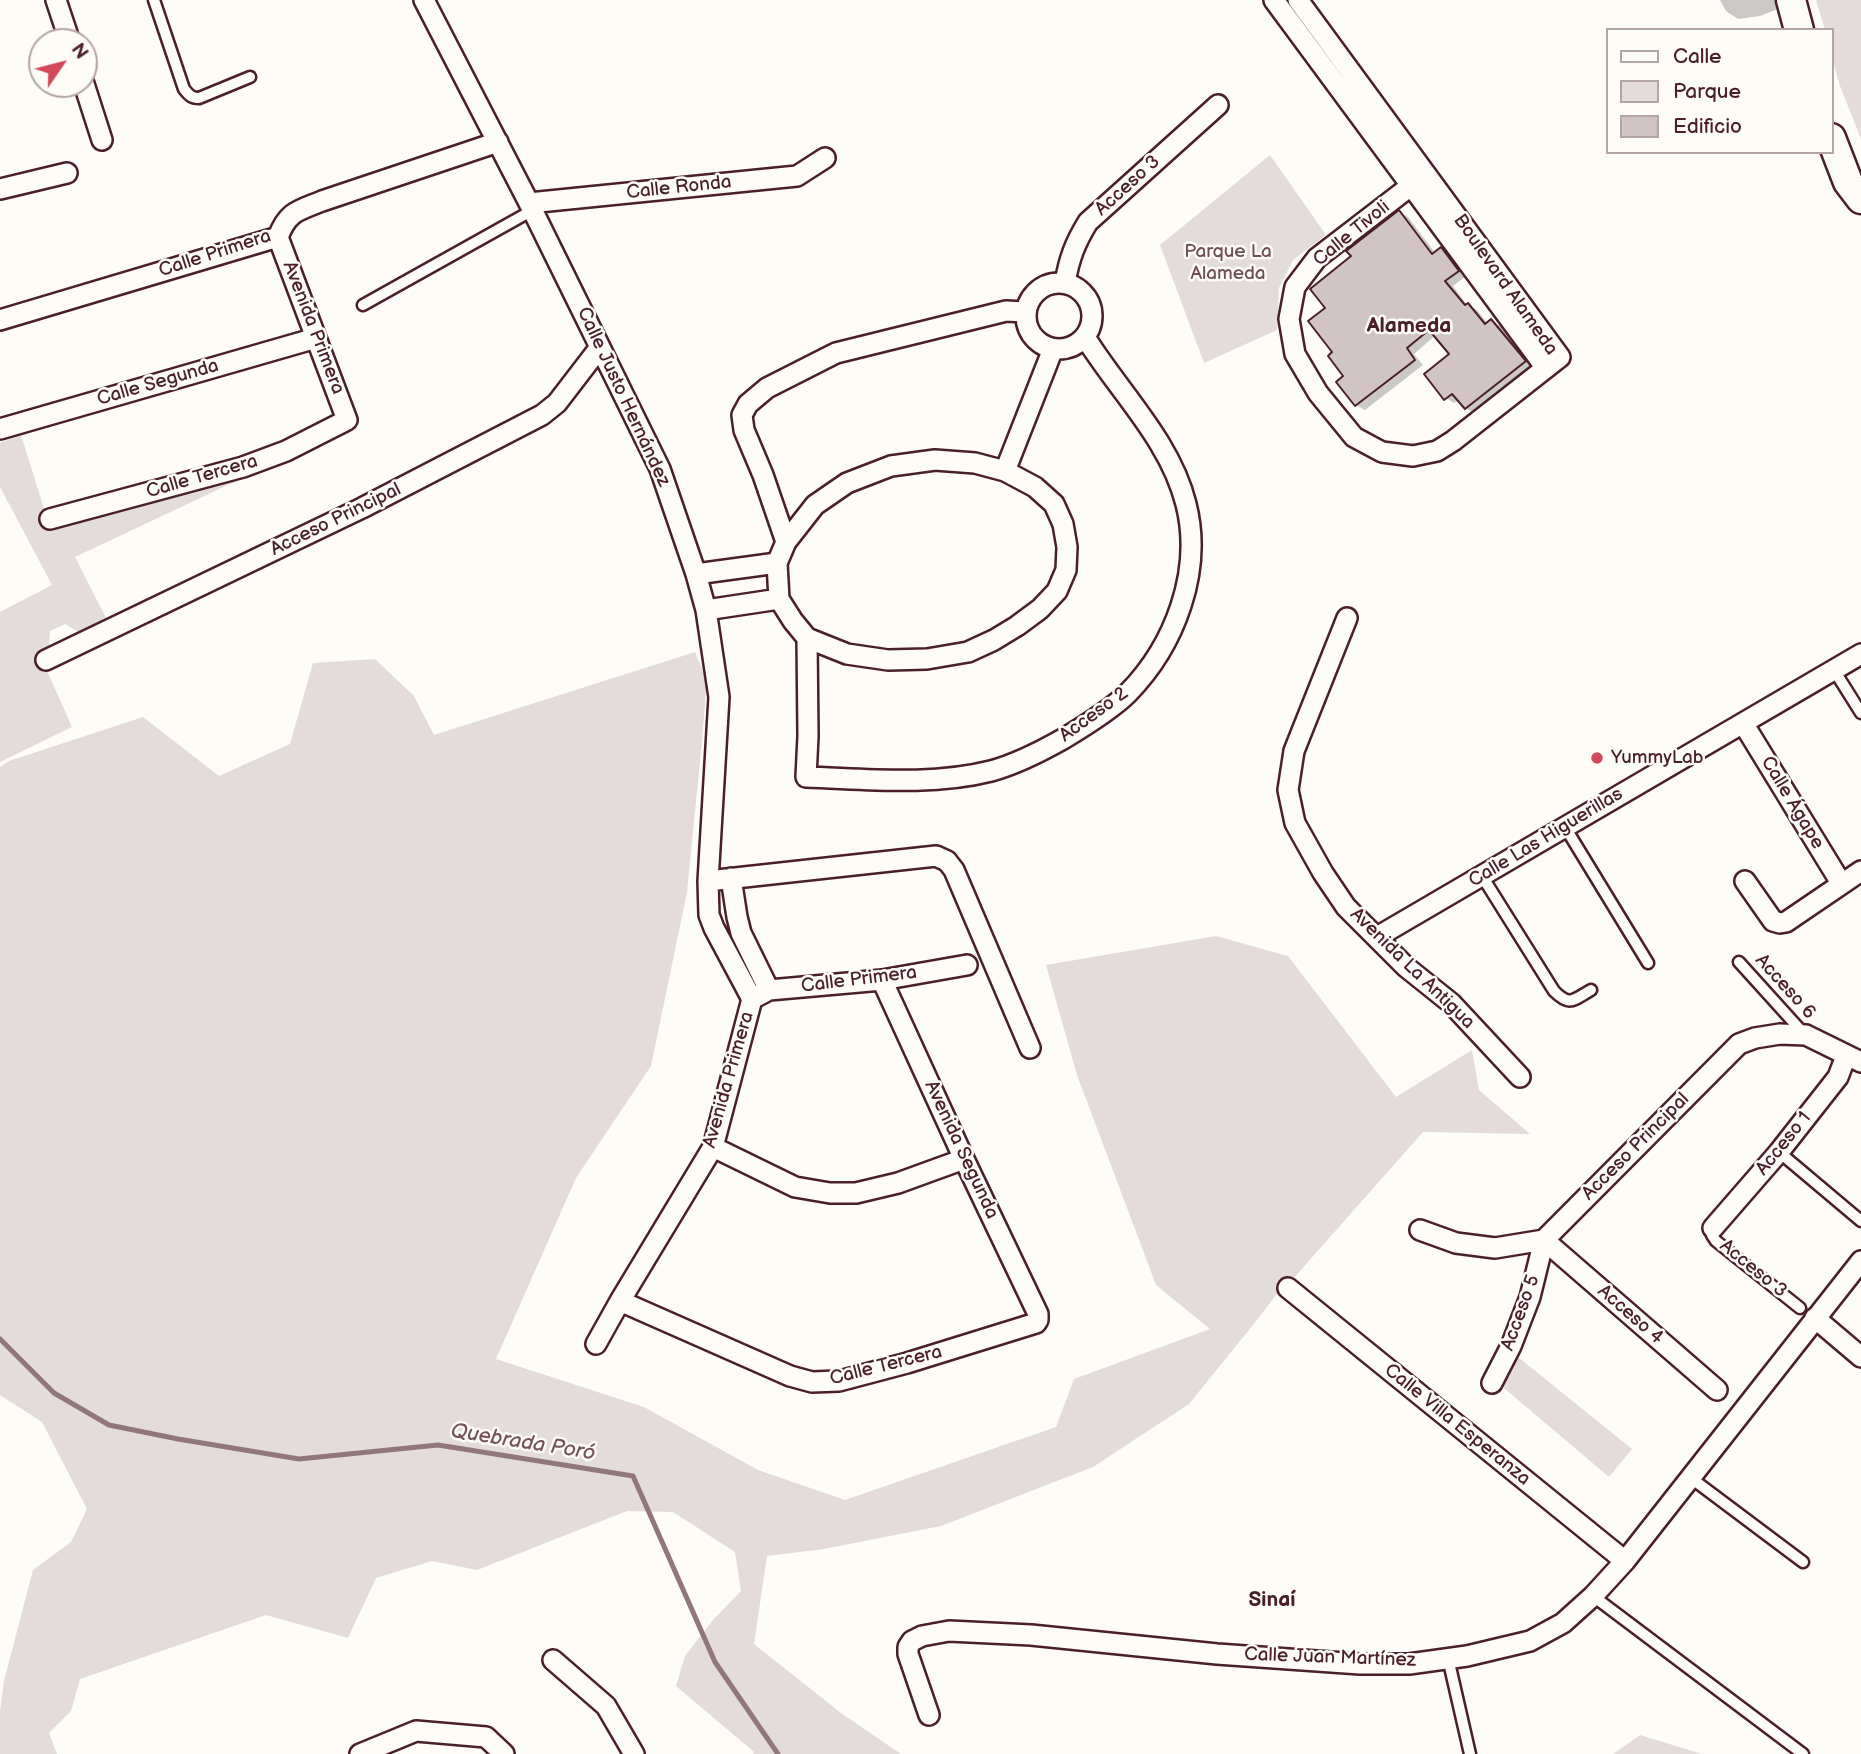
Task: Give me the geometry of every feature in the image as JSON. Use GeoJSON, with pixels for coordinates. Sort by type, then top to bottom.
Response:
{"type":"FeatureCollection","features":[{"type":"Feature","properties":{"kind":"main road"},"geometry":{"type":"LineString","coordinates":[[1791,0],[1798,28]]}},
{"type":"Feature","properties":{"kind":"main road"},"geometry":{"type":"LineString","coordinates":[[1833,143],[1848,182],[1861,199]]}},
{"type":"Feature","properties":{"kind":"street"},"geometry":{"type":"LineString","coordinates":[[56,0],[65,28]]}},
{"type":"Feature","properties":{"kind":"street","name":"Calle Justo Hernández"},"geometry":{"type":"LineString","coordinates":[[424,0],[531,206],[660,469],[696,574],[706,610],[719,697],[708,881]]}},
{"type":"Feature","properties":{"kind":"street","name":"Boulevard Alameda"},"geometry":{"type":"LineString","coordinates":[[1274,0],[1318,44],[1419,180],[1546,368]]}},
{"type":"Feature","properties":{"kind":"street","name":"Boulevard Alameda"},"geometry":{"type":"LineString","coordinates":[[1298,0],[1318,44]]}},
{"type":"Feature","properties":{"kind":"street"},"geometry":{"type":"LineString","coordinates":[[88,98],[102,140]]}},
{"type":"Feature","properties":{"kind":"street","name":"Acceso 3"},"geometry":{"type":"LineString","coordinates":[[1065,283],[1070,258],[1088,222],[1218,105]]}},
{"type":"Feature","properties":{"kind":"street","name":"Calle Primera"},"geometry":{"type":"LineString","coordinates":[[0,320],[278,237],[284,222],[294,213],[498,142]]}},
{"type":"Feature","properties":{"kind":"street","name":"Calle Ronda"},"geometry":{"type":"LineString","coordinates":[[531,206],[797,176],[824,158]]}},
{"type":"Feature","properties":{"kind":"street"},"geometry":{"type":"LineString","coordinates":[[0,189],[67,173]]}},
{"type":"Feature","properties":{"kind":"street","name":"Calle Tivoli"},"geometry":{"type":"LineString","coordinates":[[1419,180],[1317,258],[1296,287],[1289,320],[1295,354],[1318,393],[1354,437],[1382,452],[1413,456],[1437,451],[1454,441],[1546,368]]}},
{"type":"Feature","properties":{"kind":"street","name":"Avenida Primera"},"geometry":{"type":"LineString","coordinates":[[278,237],[347,420]]}},
{"type":"Feature","properties":{"kind":"street"},"geometry":{"type":"LineString","coordinates":[[1065,283],[1076,287],[1085,295],[1090,305],[1091,327],[1085,337],[1071,348],[1053,349],[1035,340],[1026,322],[1025,312],[1028,302],[1044,286],[1065,283]]}},
{"type":"Feature","properties":{"kind":"street"},"geometry":{"type":"LineString","coordinates":[[786,542],[744,430],[742,415],[748,404],[766,388],[836,352],[1006,311],[1025,312]]}},
{"type":"Feature","properties":{"kind":"street","name":"Acceso 2"},"geometry":{"type":"LineString","coordinates":[[807,638],[806,777],[934,780],[989,771],[1032,757],[1082,728],[1127,694],[1150,667],[1171,633],[1184,597],[1191,533],[1186,503],[1170,461],[1085,337]]}},
{"type":"Feature","properties":{"kind":"street","name":"Calle Segunda"},"geometry":{"type":"LineString","coordinates":[[0,429],[316,338]]}},
{"type":"Feature","properties":{"kind":"street","name":"Acceso Principal"},"geometry":{"type":"LineString","coordinates":[[46,660],[362,508],[542,415],[557,402],[600,347]]}},
{"type":"Feature","properties":{"kind":"street"},"geometry":{"type":"LineString","coordinates":[[1005,471],[1053,349]]}},
{"type":"Feature","properties":{"kind":"street","name":"Calle Tercera"},"geometry":{"type":"LineString","coordinates":[[50,519],[243,467],[286,451],[347,420]]}},
{"type":"Feature","properties":{"kind":"street"},"geometry":{"type":"LineString","coordinates":[[935,460],[975,463],[1005,471],[1035,487],[1054,504],[1063,524],[1067,547],[1066,570],[1057,591],[1040,610],[994,640],[968,652],[927,659],[888,660],[847,654],[807,638],[779,599],[777,563],[786,542],[815,505],[847,482],[891,466],[935,460]]}},
{"type":"Feature","properties":{"kind":"street"},"geometry":{"type":"LineString","coordinates":[[696,574],[777,563]]}},
{"type":"Feature","properties":{"kind":"street"},"geometry":{"type":"LineString","coordinates":[[706,610],[779,599]]}},
{"type":"Feature","properties":{"kind":"street","name":"Avenida La Antigua"},"geometry":{"type":"LineString","coordinates":[[1347,618],[1294,751],[1288,790],[1295,823],[1346,907],[1406,967],[1451,1003],[1520,1077]]}},
{"type":"Feature","properties":{"kind":"street","name":"Calle Las Higuerillas"},"geometry":{"type":"LineString","coordinates":[[1377,937],[1861,654]]}},
{"type":"Feature","properties":{"kind":"street","name":"Calle Ágape"},"geometry":{"type":"LineString","coordinates":[[1743,723],[1841,883]]}},
{"type":"Feature","properties":{"kind":"street"},"geometry":{"type":"LineString","coordinates":[[708,881],[936,856],[947,861],[954,870],[1030,1048]]}},
{"type":"Feature","properties":{"kind":"street"},"geometry":{"type":"LineString","coordinates":[[1745,881],[1773,921],[1780,923],[1786,922],[1861,871]]}},
{"type":"Feature","properties":{"kind":"street","name":"Avenida Primera"},"geometry":{"type":"LineString","coordinates":[[596,1344],[713,1147],[761,995],[741,933],[731,878]]}},
{"type":"Feature","properties":{"kind":"street","name":"Avenida Primera"},"geometry":{"type":"LineString","coordinates":[[708,881],[709,915],[714,928],[761,995]]}},
{"type":"Feature","properties":{"kind":"street","name":"Calle Primera"},"geometry":{"type":"LineString","coordinates":[[761,995],[967,965]]}},
{"type":"Feature","properties":{"kind":"street","name":"Avenida Segunda"},"geometry":{"type":"LineString","coordinates":[[882,979],[1038,1314],[1038,1320]]}},
{"type":"Feature","properties":{"kind":"street","name":"Acceso Principal"},"geometry":{"type":"LineString","coordinates":[[1544,1240],[1739,1044],[1780,1034],[1806,1035],[1856,1061]]}},
{"type":"Feature","properties":{"kind":"street","name":"Acceso 1"},"geometry":{"type":"LineString","coordinates":[[1713,1227],[1779,1152],[1838,1077],[1856,1061]]}},
{"type":"Feature","properties":{"kind":"street"},"geometry":{"type":"LineString","coordinates":[[713,1147],[795,1188],[830,1193],[856,1193],[898,1183],[964,1159]]}},
{"type":"Feature","properties":{"kind":"street"},"geometry":{"type":"LineString","coordinates":[[1420,1230],[1456,1243],[1494,1248],[1544,1240]]}},
{"type":"Feature","properties":{"kind":"street","name":"Acceso 5"},"geometry":{"type":"LineString","coordinates":[[1492,1383],[1531,1297],[1544,1240]]}},
{"type":"Feature","properties":{"kind":"street","name":"Acceso 4"},"geometry":{"type":"LineString","coordinates":[[1544,1240],[1717,1391]]}},
{"type":"Feature","properties":{"kind":"street","name":"Calle Juan Martínez"},"geometry":{"type":"LineString","coordinates":[[929,1715],[908,1647],[912,1641],[922,1636],[949,1631],[1031,1635],[1217,1654],[1360,1664],[1409,1664],[1530,1641],[1563,1623],[1593,1596],[1625,1561],[1691,1478],[1807,1313],[1861,1261]]}},
{"type":"Feature","properties":{"kind":"street","name":"Calle Villa Esperanza"},"geometry":{"type":"LineString","coordinates":[[1288,1288],[1625,1561]]}},
{"type":"Feature","properties":{"kind":"street","name":"Calle Tercera"},"geometry":{"type":"LineString","coordinates":[[620,1301],[790,1377],[812,1382],[839,1381],[908,1363],[1036,1323],[1038,1320]]}},
{"type":"Feature","properties":{"kind":"street"},"geometry":{"type":"LineString","coordinates":[[1807,1313],[1861,1357]]}},
{"type":"Feature","properties":{"kind":"street"},"geometry":{"type":"LineString","coordinates":[[553,1660],[606,1706],[634,1754]]}},
{"type":"Feature","properties":{"kind":"street"},"geometry":{"type":"LineString","coordinates":[[360,1754],[416,1731],[486,1737],[505,1754]]}},
{"type":"Feature","properties":{"kind":"lane"},"geometry":{"type":"LineString","coordinates":[[154,0],[184,89],[189,95],[199,98],[250,77]]}},
{"type":"Feature","properties":{"kind":"lane"},"geometry":{"type":"LineString","coordinates":[[363,305],[531,206]]}},
{"type":"Feature","properties":{"kind":"lane"},"geometry":{"type":"LineString","coordinates":[[1834,670],[1861,713]]}},
{"type":"Feature","properties":{"kind":"lane"},"geometry":{"type":"LineString","coordinates":[[1851,696],[1861,690]]}},
{"type":"Feature","properties":{"kind":"lane"},"geometry":{"type":"LineString","coordinates":[[1564,826],[1648,963]]}},
{"type":"Feature","properties":{"kind":"lane"},"geometry":{"type":"LineString","coordinates":[[1482,876],[1553,991],[1563,1000],[1571,1001],[1591,990]]}},
{"type":"Feature","properties":{"kind":"lane","name":"Acceso 6"},"geometry":{"type":"LineString","coordinates":[[1739,962],[1806,1035]]}},
{"type":"Feature","properties":{"kind":"lane"},"geometry":{"type":"LineString","coordinates":[[1779,1152],[1861,1221]]}},
{"type":"Feature","properties":{"kind":"lane","name":"Acceso 3"},"geometry":{"type":"LineString","coordinates":[[1713,1227],[1716,1241],[1807,1313]]}},
{"type":"Feature","properties":{"kind":"lane"},"geometry":{"type":"LineString","coordinates":[[1691,1478],[1802,1562]]}},
{"type":"Feature","properties":{"kind":"lane"},"geometry":{"type":"LineString","coordinates":[[1593,1596],[1803,1754]]}},
{"type":"Feature","properties":{"kind":"lane"},"geometry":{"type":"LineString","coordinates":[[1448,1658],[1470,1754]]}},
{"type":"Feature","properties":{"kind":"green space"},"geometry":{"type":"Polygon","coordinates":[[[1816,0],[1861,0],[1861,139],[1833,61],[1833,28],[1824,28],[1816,0]]]}},
{"type":"Feature","properties":{"kind":"green space","name":"Parque La Alameda"},"geometry":{"type":"Polygon","coordinates":[[[1270,155],[1326,235],[1293,260],[1279,288],[1277,330],[1204,363],[1160,245],[1270,155]]]}},
{"type":"Feature","properties":{"kind":"green space"},"geometry":{"type":"Polygon","coordinates":[[[21,435],[50,528],[268,466],[75,557],[107,620],[80,633],[65,624],[50,631],[49,645],[40,655],[72,727],[0,762],[0,612],[52,585],[0,487],[0,443],[21,435]]]}},
{"type":"Feature","properties":{"kind":"green space"},"geometry":{"type":"Polygon","coordinates":[[[695,652],[707,680],[687,892],[651,1066],[576,1178],[496,1359],[644,1407],[758,1470],[845,1500],[1056,1427],[1074,1379],[1210,1329],[1156,1285],[1077,1075],[1046,965],[1216,936],[1288,956],[1396,1097],[1472,1050],[1479,1090],[1530,1134],[1423,1132],[1292,1280],[1279,1291],[1189,1404],[1093,1467],[941,1526],[824,1549],[767,1556],[754,1644],[841,1713],[901,1754],[753,1754],[754,1752],[676,1686],[685,1656],[713,1620],[741,1591],[735,1552],[673,1512],[627,1511],[477,1570],[432,1561],[376,1578],[348,1638],[266,1615],[80,1679],[71,1711],[49,1733],[57,1754],[0,1754],[0,1712],[4,1681],[33,1570],[71,1542],[87,1509],[42,1422],[0,1395],[0,767],[9,761],[143,717],[219,776],[290,744],[313,663],[375,659],[414,696],[434,735],[695,652]]]}},
{"type":"Feature","properties":{"kind":"green space"},"geometry":{"type":"Polygon","coordinates":[[[1513,1353],[1632,1449],[1609,1477],[1498,1383],[1513,1353]]]}},
{"type":"Feature","properties":{"kind":"green space"},"geometry":{"type":"Polygon","coordinates":[[[1640,1735],[1702,1754],[1613,1754],[1640,1735]]]}},
{"type":"Feature","properties":{"kind":"building"},"geometry":{"type":"Polygon","coordinates":[[[1399,210],[1432,254],[1441,247],[1459,271],[1445,281],[1465,305],[1468,303],[1485,324],[1491,319],[1526,361],[1465,409],[1452,394],[1444,400],[1424,374],[1449,354],[1429,330],[1407,348],[1415,360],[1355,406],[1336,382],[1343,376],[1328,356],[1332,352],[1308,321],[1325,308],[1310,289],[1351,256],[1346,251],[1399,210]]]}},
{"type":"Feature","properties":{"kind":"waterway","name":"Quebrada Poró"},"geometry":{"type":"LineString","coordinates":[[0,1339],[54,1393],[109,1425],[299,1459],[438,1445],[633,1476],[715,1662],[778,1754]]}},
{"type":"Feature","properties":{"kind":"place","name":"YummyLab"},"geometry":{"type":"Point","coordinates":[1597,758]}},
{"type":"Feature","properties":{"kind":"district","name":"Alameda"},"geometry":{"type":"Point","coordinates":[1409,327]}},
{"type":"Feature","properties":{"kind":"district","name":"Sinaí"},"geometry":{"type":"Point","coordinates":[1272,1601]}}]}
